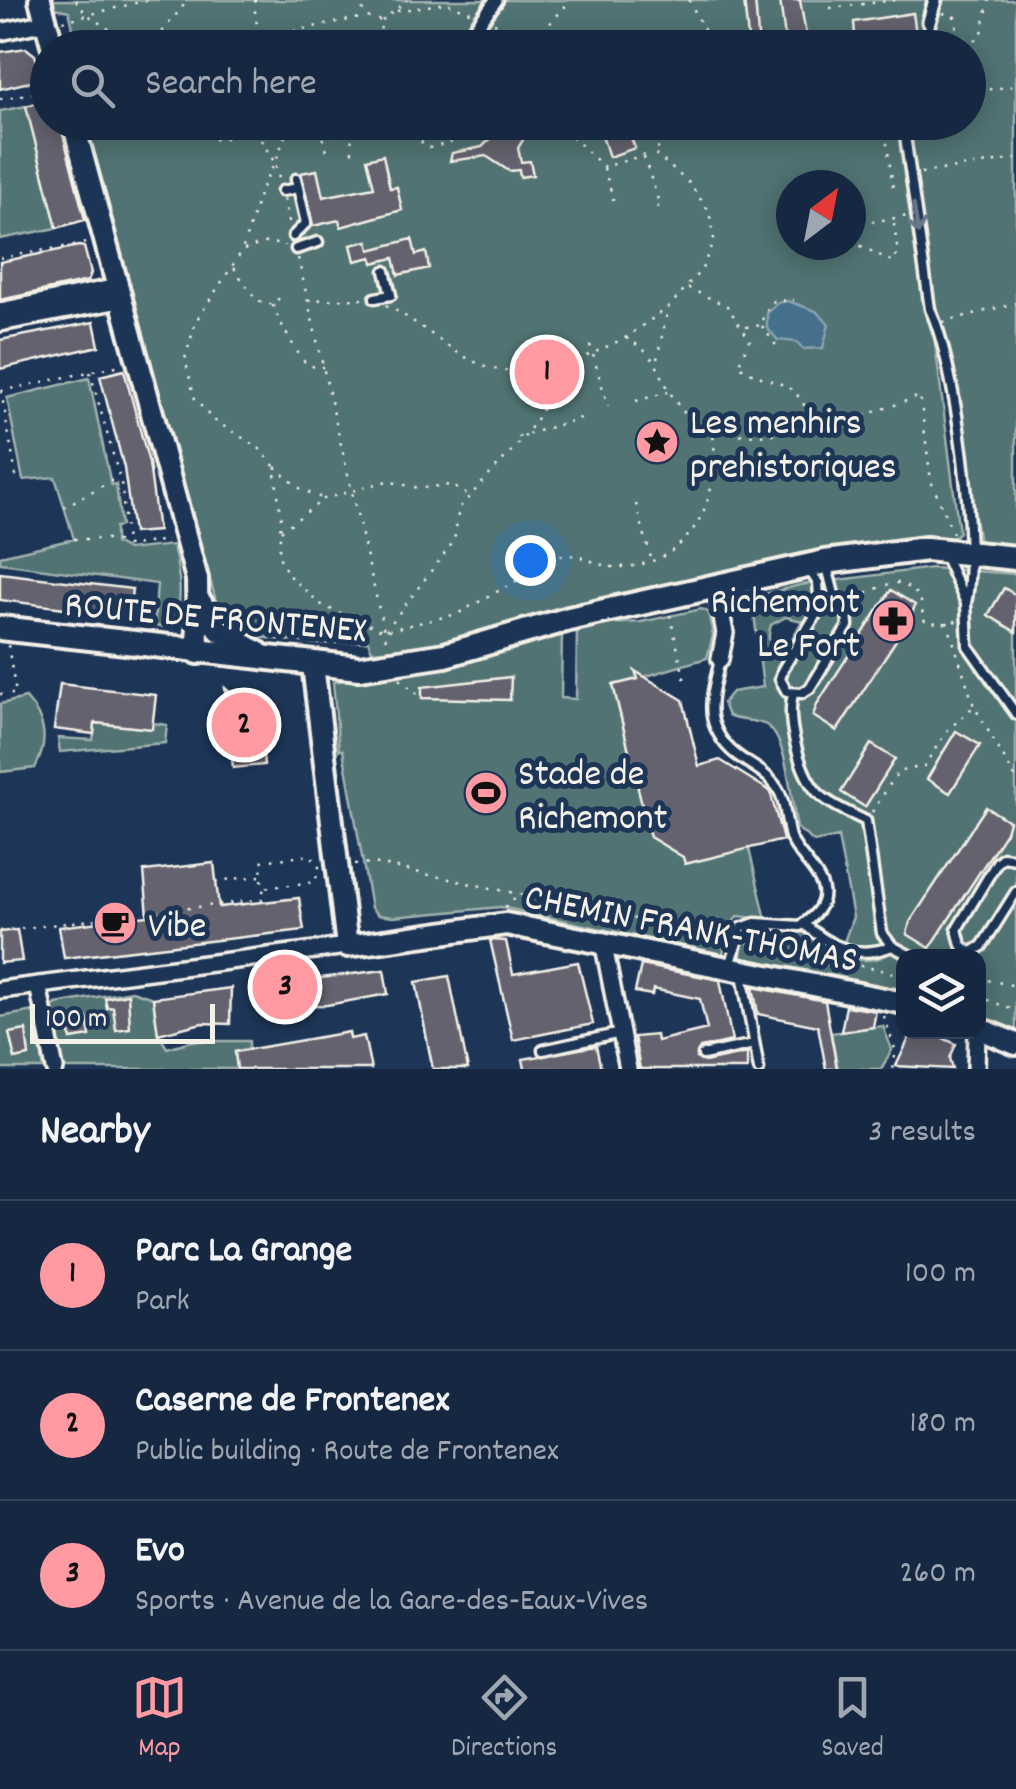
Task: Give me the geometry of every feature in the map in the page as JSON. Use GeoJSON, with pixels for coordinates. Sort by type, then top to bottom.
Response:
{"type":"FeatureCollection","features":[{"type":"Feature","properties":{"kind":"main road","name":"ROUTE DE FRONTENEX"},"geometry":{"type":"LineString","coordinates":[[4,636],[359,668],[416,662],[569,619],[825,562],[910,549],[955,548],[1008,557]]}},
{"type":"Feature","properties":{"kind":"street"},"geometry":{"type":"LineString","coordinates":[[40,0],[52,30]]}},
{"type":"Feature","properties":{"kind":"street"},"geometry":{"type":"LineString","coordinates":[[476,30],[496,0]]}},
{"type":"Feature","properties":{"kind":"street"},"geometry":{"type":"LineString","coordinates":[[0,32],[52,23]]}},
{"type":"Feature","properties":{"kind":"street"},"geometry":{"type":"LineString","coordinates":[[78,140],[199,599],[198,653]]}},
{"type":"Feature","properties":{"kind":"street"},"geometry":{"type":"LineString","coordinates":[[0,310],[118,294]]}},
{"type":"Feature","properties":{"kind":"street"},"geometry":{"type":"LineString","coordinates":[[0,323],[118,294]]}},
{"type":"Feature","properties":{"kind":"street"},"geometry":{"type":"LineString","coordinates":[[716,586],[725,633],[720,659]]}},
{"type":"Feature","properties":{"kind":"street"},"geometry":{"type":"LineString","coordinates":[[199,599],[219,630],[268,660]]}},
{"type":"Feature","properties":{"kind":"street"},"geometry":{"type":"LineString","coordinates":[[1,990],[348,946],[313,665]]}},
{"type":"Feature","properties":{"kind":"street","name":"CHEMIN FRANK-THOMAS"},"geometry":{"type":"LineString","coordinates":[[348,946],[506,924],[896,1001]]}},
{"type":"Feature","properties":{"kind":"street"},"geometry":{"type":"LineString","coordinates":[[603,941],[628,1069]]}},
{"type":"Feature","properties":{"kind":"street"},"geometry":{"type":"LineString","coordinates":[[38,985],[55,1069]]}},
{"type":"Feature","properties":{"kind":"street"},"geometry":{"type":"LineString","coordinates":[[986,1033],[1016,1044]]}},
{"type":"Feature","properties":{"kind":"street"},"geometry":{"type":"LineString","coordinates":[[976,1069],[978,1039]]}},
{"type":"Feature","properties":{"kind":"lane"},"geometry":{"type":"LineString","coordinates":[[905,140],[930,309],[937,323],[967,490],[955,548],[966,603],[968,646],[1016,714]]}},
{"type":"Feature","properties":{"kind":"lane"},"geometry":{"type":"LineString","coordinates":[[282,190],[297,184],[306,223],[293,236]]}},
{"type":"Feature","properties":{"kind":"lane"},"geometry":{"type":"LineString","coordinates":[[296,249],[318,242]]}},
{"type":"Feature","properties":{"kind":"lane"},"geometry":{"type":"LineString","coordinates":[[385,272],[391,295]]}},
{"type":"Feature","properties":{"kind":"lane"},"geometry":{"type":"LineString","coordinates":[[375,298],[402,292]]}},
{"type":"Feature","properties":{"kind":"lane"},"geometry":{"type":"LineString","coordinates":[[955,548],[972,576],[966,603]]}},
{"type":"Feature","properties":{"kind":"lane"},"geometry":{"type":"LineString","coordinates":[[972,576],[1008,557]]}},
{"type":"Feature","properties":{"kind":"lane"},"geometry":{"type":"LineString","coordinates":[[794,694],[810,688],[850,618],[839,603],[825,562]]}},
{"type":"Feature","properties":{"kind":"lane"},"geometry":{"type":"LineString","coordinates":[[794,694],[782,686],[783,669],[820,608],[815,575],[802,567]]}},
{"type":"Feature","properties":{"kind":"lane"},"geometry":{"type":"LineString","coordinates":[[820,608],[839,603]]}},
{"type":"Feature","properties":{"kind":"lane"},"geometry":{"type":"LineString","coordinates":[[720,659],[712,704],[716,730],[736,758],[776,786],[792,842],[821,879],[819,905],[804,924],[784,928],[749,924],[740,928],[736,940],[736,968],[759,1069]]}},
{"type":"Feature","properties":{"kind":"lane"},"geometry":{"type":"LineString","coordinates":[[794,694],[790,706],[793,726],[812,786],[819,795],[866,822],[882,933],[898,949]]}},
{"type":"Feature","properties":{"kind":"lane"},"geometry":{"type":"LineString","coordinates":[[965,949],[957,929],[997,862],[1004,857],[1016,860]]}},
{"type":"Feature","properties":{"kind":"lane"},"geometry":{"type":"LineString","coordinates":[[977,949],[1016,892]]}},
{"type":"Feature","properties":{"kind":"lane"},"geometry":{"type":"LineString","coordinates":[[804,924],[819,937],[853,952],[868,954],[892,946]]}},
{"type":"Feature","properties":{"kind":"lane"},"geometry":{"type":"LineString","coordinates":[[542,1050],[621,1033]]}},
{"type":"Feature","properties":{"kind":"lane"},"geometry":{"type":"LineString","coordinates":[[703,1055],[754,1044]]}},
{"type":"Feature","properties":{"kind":"path"},"geometry":{"type":"LineString","coordinates":[[76,0],[85,17],[112,30]]}},
{"type":"Feature","properties":{"kind":"path"},"geometry":{"type":"LineString","coordinates":[[52,23],[148,0]]}},
{"type":"Feature","properties":{"kind":"path"},"geometry":{"type":"LineString","coordinates":[[164,30],[188,0]]}},
{"type":"Feature","properties":{"kind":"path"},"geometry":{"type":"LineString","coordinates":[[255,0],[255,18],[261,30]]}},
{"type":"Feature","properties":{"kind":"path"},"geometry":{"type":"LineString","coordinates":[[361,0],[366,17],[382,21]]}},
{"type":"Feature","properties":{"kind":"path"},"geometry":{"type":"LineString","coordinates":[[380,30],[382,21],[407,0]]}},
{"type":"Feature","properties":{"kind":"path"},"geometry":{"type":"LineString","coordinates":[[544,30],[571,0]]}},
{"type":"Feature","properties":{"kind":"path"},"geometry":{"type":"LineString","coordinates":[[688,0],[704,30]]}},
{"type":"Feature","properties":{"kind":"path"},"geometry":{"type":"LineString","coordinates":[[830,8],[896,0]]}},
{"type":"Feature","properties":{"kind":"path"},"geometry":{"type":"LineString","coordinates":[[983,30],[989,0]]}},
{"type":"Feature","properties":{"kind":"path"},"geometry":{"type":"LineString","coordinates":[[397,11],[446,3],[511,30]]}},
{"type":"Feature","properties":{"kind":"path"},"geometry":{"type":"LineString","coordinates":[[304,30],[359,18],[362,10]]}},
{"type":"Feature","properties":{"kind":"path"},"geometry":{"type":"LineString","coordinates":[[931,11],[955,17],[957,30]]}},
{"type":"Feature","properties":{"kind":"path"},"geometry":{"type":"LineString","coordinates":[[986,90],[1016,86]]}},
{"type":"Feature","properties":{"kind":"path"},"geometry":{"type":"LineString","coordinates":[[0,99],[30,94]]}},
{"type":"Feature","properties":{"kind":"path"},"geometry":{"type":"LineString","coordinates":[[258,140],[275,163],[293,236]]}},
{"type":"Feature","properties":{"kind":"path"},"geometry":{"type":"LineString","coordinates":[[282,140],[260,190],[242,251],[190,334],[186,378],[195,399],[212,418],[246,438],[302,490],[324,498]]}},
{"type":"Feature","properties":{"kind":"path"},"geometry":{"type":"LineString","coordinates":[[323,140],[329,158]]}},
{"type":"Feature","properties":{"kind":"path"},"geometry":{"type":"LineString","coordinates":[[351,140],[352,154]]}},
{"type":"Feature","properties":{"kind":"path"},"geometry":{"type":"LineString","coordinates":[[420,140],[434,154]]}},
{"type":"Feature","properties":{"kind":"path"},"geometry":{"type":"LineString","coordinates":[[430,148],[462,140]]}},
{"type":"Feature","properties":{"kind":"path"},"geometry":{"type":"LineString","coordinates":[[479,140],[484,143]]}},
{"type":"Feature","properties":{"kind":"path"},"geometry":{"type":"LineString","coordinates":[[579,140],[604,167],[614,202]]}},
{"type":"Feature","properties":{"kind":"path"},"geometry":{"type":"LineString","coordinates":[[604,167],[652,152],[669,140]]}},
{"type":"Feature","properties":{"kind":"path"},"geometry":{"type":"LineString","coordinates":[[887,140],[894,187]]}},
{"type":"Feature","properties":{"kind":"path"},"geometry":{"type":"LineString","coordinates":[[308,300],[375,298],[442,346],[476,362],[523,372],[570,364],[625,338],[668,307],[688,288],[711,249],[712,219],[697,192],[652,152]]}},
{"type":"Feature","properties":{"kind":"path"},"geometry":{"type":"LineString","coordinates":[[643,155],[660,206],[657,207]]}},
{"type":"Feature","properties":{"kind":"path"},"geometry":{"type":"LineString","coordinates":[[909,175],[1016,160]]}},
{"type":"Feature","properties":{"kind":"path"},"geometry":{"type":"LineString","coordinates":[[866,223],[915,214]]}},
{"type":"Feature","properties":{"kind":"path"},"geometry":{"type":"LineString","coordinates":[[866,247],[893,262],[898,253],[893,218]]}},
{"type":"Feature","properties":{"kind":"path"},"geometry":{"type":"LineString","coordinates":[[242,251],[268,242],[296,249],[388,650]]}},
{"type":"Feature","properties":{"kind":"path"},"geometry":{"type":"LineString","coordinates":[[0,258],[86,243]]}},
{"type":"Feature","properties":{"kind":"path"},"geometry":{"type":"LineString","coordinates":[[234,267],[249,295],[273,305]]}},
{"type":"Feature","properties":{"kind":"path"},"geometry":{"type":"LineString","coordinates":[[688,288],[720,301],[744,327],[750,340],[739,367],[792,388],[806,404],[813,426]]}},
{"type":"Feature","properties":{"kind":"path"},"geometry":{"type":"LineString","coordinates":[[280,298],[273,305],[274,317],[291,335],[301,358],[312,367],[324,368]]}},
{"type":"Feature","properties":{"kind":"path"},"geometry":{"type":"LineString","coordinates":[[780,350],[762,325],[763,315],[774,302],[794,300]]}},
{"type":"Feature","properties":{"kind":"path"},"geometry":{"type":"LineString","coordinates":[[937,323],[1016,302]]}},
{"type":"Feature","properties":{"kind":"path"},"geometry":{"type":"LineString","coordinates":[[657,362],[668,307]]}},
{"type":"Feature","properties":{"kind":"path"},"geometry":{"type":"LineString","coordinates":[[744,327],[762,325]]}},
{"type":"Feature","properties":{"kind":"path"},"geometry":{"type":"LineString","coordinates":[[625,338],[657,362],[681,410],[712,429],[771,436],[920,396],[931,481],[955,548]]}},
{"type":"Feature","properties":{"kind":"path"},"geometry":{"type":"LineString","coordinates":[[590,345],[608,406]]}},
{"type":"Feature","properties":{"kind":"path"},"geometry":{"type":"LineString","coordinates":[[17,481],[0,391],[127,364]]}},
{"type":"Feature","properties":{"kind":"path"},"geometry":{"type":"LineString","coordinates":[[385,631],[454,541],[455,518],[469,496],[527,434],[570,364]]}},
{"type":"Feature","properties":{"kind":"path"},"geometry":{"type":"LineString","coordinates":[[90,372],[119,477],[126,546]]}},
{"type":"Feature","properties":{"kind":"path"},"geometry":{"type":"LineString","coordinates":[[636,402],[671,391]]}},
{"type":"Feature","properties":{"kind":"path"},"geometry":{"type":"LineString","coordinates":[[518,437],[582,418]]}},
{"type":"Feature","properties":{"kind":"path"},"geometry":{"type":"LineString","coordinates":[[274,466],[283,566],[303,593],[323,606],[385,631],[457,614],[564,555],[615,567],[652,560],[688,533],[708,508],[717,474],[712,429]]}},
{"type":"Feature","properties":{"kind":"path"},"geometry":{"type":"LineString","coordinates":[[64,507],[119,477]]}},
{"type":"Feature","properties":{"kind":"path"},"geometry":{"type":"LineString","coordinates":[[280,532],[324,498],[393,480],[419,488],[451,485],[469,496]]}},
{"type":"Feature","properties":{"kind":"path"},"geometry":{"type":"LineString","coordinates":[[636,504],[652,560]]}},
{"type":"Feature","properties":{"kind":"path"},"geometry":{"type":"LineString","coordinates":[[74,539],[112,539],[126,546],[174,540]]}},
{"type":"Feature","properties":{"kind":"path"},"geometry":{"type":"LineString","coordinates":[[839,603],[894,582],[916,592],[922,604],[921,619],[947,622],[974,706],[1016,779]]}},
{"type":"Feature","properties":{"kind":"path"},"geometry":{"type":"LineString","coordinates":[[669,613],[685,682]]}},
{"type":"Feature","properties":{"kind":"path"},"geometry":{"type":"LineString","coordinates":[[0,694],[16,694],[4,636]]}},
{"type":"Feature","properties":{"kind":"path"},"geometry":{"type":"LineString","coordinates":[[395,672],[416,694]]}},
{"type":"Feature","properties":{"kind":"path"},"geometry":{"type":"LineString","coordinates":[[866,822],[898,772],[924,766],[946,731],[974,706]]}},
{"type":"Feature","properties":{"kind":"path"},"geometry":{"type":"LineString","coordinates":[[0,931],[264,900],[261,875],[261,861],[311,856],[319,868],[315,882],[263,888]]}},
{"type":"Feature","properties":{"kind":"path"},"geometry":{"type":"LineString","coordinates":[[340,866],[374,863],[896,973]]}},
{"type":"Feature","properties":{"kind":"path"},"geometry":{"type":"LineString","coordinates":[[216,881],[261,875]]}},
{"type":"Feature","properties":{"kind":"path"},"geometry":{"type":"LineString","coordinates":[[503,909],[519,894]]}},
{"type":"Feature","properties":{"kind":"path"},"geometry":{"type":"LineString","coordinates":[[986,980],[1016,986]]}},
{"type":"Feature","properties":{"kind":"path"},"geometry":{"type":"LineString","coordinates":[[986,999],[1016,1010]]}},
{"type":"Feature","properties":{"kind":"path"},"geometry":{"type":"LineString","coordinates":[[882,1010],[896,1052],[892,1069]]}},
{"type":"Feature","properties":{"kind":"green space"},"geometry":{"type":"Polygon","coordinates":[[[53,0],[1016,0],[1016,546],[979,543],[944,326],[933,328],[959,532],[951,540],[920,538],[785,558],[598,598],[488,633],[403,653],[395,649],[372,651],[368,641],[319,644],[242,635],[217,605],[91,140],[986,140],[986,30],[70,30],[69,11],[55,8],[53,0]]]}},
{"type":"Feature","properties":{"kind":"green space"},"geometry":{"type":"Polygon","coordinates":[[[26,106],[30,140],[35,140],[57,228],[0,239],[0,111],[26,106]]]}},
{"type":"Feature","properties":{"kind":"green space"},"geometry":{"type":"Polygon","coordinates":[[[89,378],[111,485],[116,484],[121,526],[115,527],[115,543],[127,550],[173,545],[180,597],[172,628],[154,626],[157,584],[0,563],[0,556],[74,539],[55,477],[23,480],[7,398],[89,378]]]}},
{"type":"Feature","properties":{"kind":"green space"},"geometry":{"type":"Polygon","coordinates":[[[932,568],[1016,574],[1016,1034],[986,1020],[986,949],[896,949],[896,993],[740,960],[745,934],[752,929],[803,933],[859,960],[879,958],[844,942],[853,917],[838,837],[814,842],[797,828],[784,756],[773,732],[762,723],[728,716],[723,703],[732,692],[763,687],[752,597],[800,585],[932,568]],[[786,617],[771,625],[770,643],[781,658],[802,621],[786,617]]]}},
{"type":"Feature","properties":{"kind":"green space","name":"Stade de Richemont"},"geometry":{"type":"Polygon","coordinates":[[[702,609],[708,612],[713,635],[707,658],[613,686],[650,837],[680,855],[748,845],[766,919],[738,916],[727,929],[723,955],[501,907],[393,917],[378,915],[371,908],[343,750],[339,750],[333,682],[448,663],[562,632],[561,698],[576,699],[577,626],[641,622],[702,609]]]}},
{"type":"Feature","properties":{"kind":"green space"},"geometry":{"type":"Polygon","coordinates":[[[26,698],[38,715],[43,732],[39,758],[35,768],[0,772],[0,704],[26,698]]]}},
{"type":"Feature","properties":{"kind":"green space"},"geometry":{"type":"Polygon","coordinates":[[[95,723],[151,729],[153,723],[167,725],[165,743],[60,752],[58,738],[93,740],[95,723]]]}},
{"type":"Feature","properties":{"kind":"green space"},"geometry":{"type":"Polygon","coordinates":[[[132,991],[153,998],[158,1033],[167,1048],[192,1041],[249,1041],[249,1048],[235,1052],[237,1069],[63,1069],[52,1008],[56,1004],[132,991]]]}},
{"type":"Feature","properties":{"kind":"green space"},"geometry":{"type":"Polygon","coordinates":[[[34,1011],[44,1069],[0,1069],[0,1017],[34,1011]]]}},
{"type":"Feature","properties":{"kind":"green space"},"geometry":{"type":"Polygon","coordinates":[[[883,1026],[892,1050],[881,1069],[838,1069],[831,1033],[883,1026]]]}},
{"type":"Feature","properties":{"kind":"water"},"geometry":{"type":"Polygon","coordinates":[[[788,301],[816,311],[829,324],[823,348],[803,349],[797,342],[778,340],[767,328],[767,313],[777,303],[788,301]]]}},
{"type":"Feature","properties":{"kind":"building"},"geometry":{"type":"Polygon","coordinates":[[[744,0],[755,0],[758,30],[747,30],[744,0]]]}},
{"type":"Feature","properties":{"kind":"building"},"geometry":{"type":"Polygon","coordinates":[[[780,0],[800,0],[805,30],[784,30],[780,0]]]}},
{"type":"Feature","properties":{"kind":"building"},"geometry":{"type":"Polygon","coordinates":[[[913,13],[915,30],[855,30],[854,22],[913,13]]]}},
{"type":"Feature","properties":{"kind":"building"},"geometry":{"type":"Polygon","coordinates":[[[26,48],[30,51],[30,82],[0,89],[0,52],[26,48]]]}},
{"type":"Feature","properties":{"kind":"building"},"geometry":{"type":"Polygon","coordinates":[[[35,140],[65,140],[85,220],[57,228],[35,140]]]}},
{"type":"Feature","properties":{"kind":"building"},"geometry":{"type":"Polygon","coordinates":[[[489,140],[523,140],[518,148],[521,162],[530,161],[533,175],[520,177],[519,170],[509,171],[486,156],[450,161],[452,153],[482,147],[489,140]]]}},
{"type":"Feature","properties":{"kind":"building"},"geometry":{"type":"Polygon","coordinates":[[[603,140],[632,140],[635,148],[609,157],[603,140]]]}},
{"type":"Feature","properties":{"kind":"building"},"geometry":{"type":"Polygon","coordinates":[[[383,155],[390,188],[397,187],[402,210],[341,227],[339,220],[313,226],[301,173],[317,170],[323,197],[374,187],[367,159],[383,155]]]}},
{"type":"Feature","properties":{"kind":"building"},"geometry":{"type":"Polygon","coordinates":[[[412,239],[416,255],[426,252],[429,268],[398,275],[394,258],[373,263],[372,257],[355,261],[351,245],[368,241],[370,250],[412,239]]]}},
{"type":"Feature","properties":{"kind":"building"},"geometry":{"type":"Polygon","coordinates":[[[84,247],[91,273],[88,281],[0,300],[0,262],[84,247]]]}},
{"type":"Feature","properties":{"kind":"building"},"geometry":{"type":"Polygon","coordinates":[[[94,322],[99,346],[0,369],[0,340],[94,322]]]}},
{"type":"Feature","properties":{"kind":"building"},"geometry":{"type":"Polygon","coordinates":[[[124,370],[149,463],[158,531],[133,533],[124,468],[100,376],[124,370]]]}},
{"type":"Feature","properties":{"kind":"building"},"geometry":{"type":"Polygon","coordinates":[[[0,573],[132,589],[129,616],[0,600],[0,573]]]}},
{"type":"Feature","properties":{"kind":"building"},"geometry":{"type":"Polygon","coordinates":[[[1004,588],[1016,595],[1016,632],[988,615],[1004,588]]]}},
{"type":"Feature","properties":{"kind":"building"},"geometry":{"type":"Polygon","coordinates":[[[891,590],[915,605],[911,617],[837,731],[813,716],[817,704],[891,590]]]}},
{"type":"Feature","properties":{"kind":"building"},"geometry":{"type":"Polygon","coordinates":[[[635,671],[683,700],[699,766],[720,760],[770,791],[783,840],[685,864],[683,857],[650,837],[636,780],[631,777],[634,771],[613,685],[638,679],[635,671]]]}},
{"type":"Feature","properties":{"kind":"building"},"geometry":{"type":"Polygon","coordinates":[[[511,677],[510,700],[422,698],[422,687],[511,677]]]}},
{"type":"Feature","properties":{"kind":"building"},"geometry":{"type":"Polygon","coordinates":[[[60,684],[156,695],[152,729],[95,723],[94,734],[54,729],[60,684]]]}},
{"type":"Feature","properties":{"kind":"building"},"geometry":{"type":"Polygon","coordinates":[[[225,688],[234,696],[244,694],[245,701],[258,700],[264,765],[233,768],[225,688]]]}},
{"type":"Feature","properties":{"kind":"building"},"geometry":{"type":"Polygon","coordinates":[[[956,731],[980,745],[950,793],[927,779],[956,731]]]}},
{"type":"Feature","properties":{"kind":"building"},"geometry":{"type":"Polygon","coordinates":[[[871,744],[895,759],[865,807],[841,792],[871,744]]]}},
{"type":"Feature","properties":{"kind":"building"},"geometry":{"type":"Polygon","coordinates":[[[986,807],[1009,821],[1006,832],[930,948],[907,934],[910,922],[986,807]]]}},
{"type":"Feature","properties":{"kind":"building"},"geometry":{"type":"Polygon","coordinates":[[[214,863],[219,907],[299,898],[304,930],[64,958],[59,927],[148,916],[144,871],[214,863]]]}},
{"type":"Feature","properties":{"kind":"building"},"geometry":{"type":"Polygon","coordinates":[[[17,930],[22,961],[0,963],[0,932],[17,930]]]}},
{"type":"Feature","properties":{"kind":"building"},"geometry":{"type":"Polygon","coordinates":[[[490,940],[506,941],[513,974],[578,962],[593,1024],[513,1040],[490,940]]]}},
{"type":"Feature","properties":{"kind":"building"},"geometry":{"type":"Polygon","coordinates":[[[641,965],[720,980],[732,1041],[700,1048],[696,1058],[705,1062],[747,1053],[747,1069],[640,1069],[634,1037],[656,1035],[657,1041],[707,1029],[700,999],[653,989],[652,995],[635,992],[641,965]]]}},
{"type":"Feature","properties":{"kind":"building"},"geometry":{"type":"Polygon","coordinates":[[[384,970],[388,994],[327,1005],[268,1006],[265,985],[384,970]]]}},
{"type":"Feature","properties":{"kind":"building"},"geometry":{"type":"Polygon","coordinates":[[[449,976],[468,1069],[433,1069],[429,1050],[416,982],[449,976]]]}},
{"type":"Feature","properties":{"kind":"building"},"geometry":{"type":"Polygon","coordinates":[[[753,987],[825,1001],[837,1069],[826,1069],[818,1026],[758,1014],[753,987]]]}},
{"type":"Feature","properties":{"kind":"building"},"geometry":{"type":"Polygon","coordinates":[[[231,988],[230,1024],[202,1023],[158,1034],[153,998],[231,988]]]}},
{"type":"Feature","properties":{"kind":"building"},"geometry":{"type":"Polygon","coordinates":[[[128,994],[130,1028],[116,1030],[113,1007],[107,1008],[105,998],[128,994]]]}},
{"type":"Feature","properties":{"kind":"building"},"geometry":{"type":"Polygon","coordinates":[[[846,1006],[876,1011],[873,1027],[841,1032],[846,1006]]]}},
{"type":"Feature","properties":{"kind":"building"},"geometry":{"type":"Polygon","coordinates":[[[87,1018],[90,1036],[71,1039],[68,1021],[87,1018]]]}},
{"type":"Feature","properties":{"kind":"building"},"geometry":{"type":"Polygon","coordinates":[[[26,1030],[29,1056],[15,1059],[9,1033],[26,1030]]]}},
{"type":"Feature","properties":{"kind":"building"},"geometry":{"type":"Polygon","coordinates":[[[349,1032],[350,1039],[364,1036],[371,1069],[237,1069],[235,1052],[349,1032]]]}},
{"type":"Feature","properties":{"kind":"building"},"geometry":{"type":"Polygon","coordinates":[[[909,1039],[945,1039],[956,1044],[950,1058],[953,1069],[896,1066],[909,1039]]]}},
{"type":"Feature","properties":{"kind":"building"},"geometry":{"type":"Polygon","coordinates":[[[596,1046],[601,1069],[525,1069],[523,1059],[596,1046]]]}},
{"type":"Feature","properties":{"kind":"place","name":"Parc La Grange"},"geometry":{"type":"Point","coordinates":[547,372]}},
{"type":"Feature","properties":{"kind":"place","name":"Les menhirs prehistoriques"},"geometry":{"type":"Point","coordinates":[657,442]}},
{"type":"Feature","properties":{"kind":"place","name":"Richemont Le Fort"},"geometry":{"type":"Point","coordinates":[893,621]}},
{"type":"Feature","properties":{"kind":"place","name":"Caserne de Frontenex"},"geometry":{"type":"Point","coordinates":[244,725]}},
{"type":"Feature","properties":{"kind":"place","name":"Stade de Richemont"},"geometry":{"type":"Point","coordinates":[486,793]}},
{"type":"Feature","properties":{"kind":"place","name":"Vibe"},"geometry":{"type":"Point","coordinates":[115,923]}},
{"type":"Feature","properties":{"kind":"place","name":"Evo"},"geometry":{"type":"Point","coordinates":[285,987]}}]}
